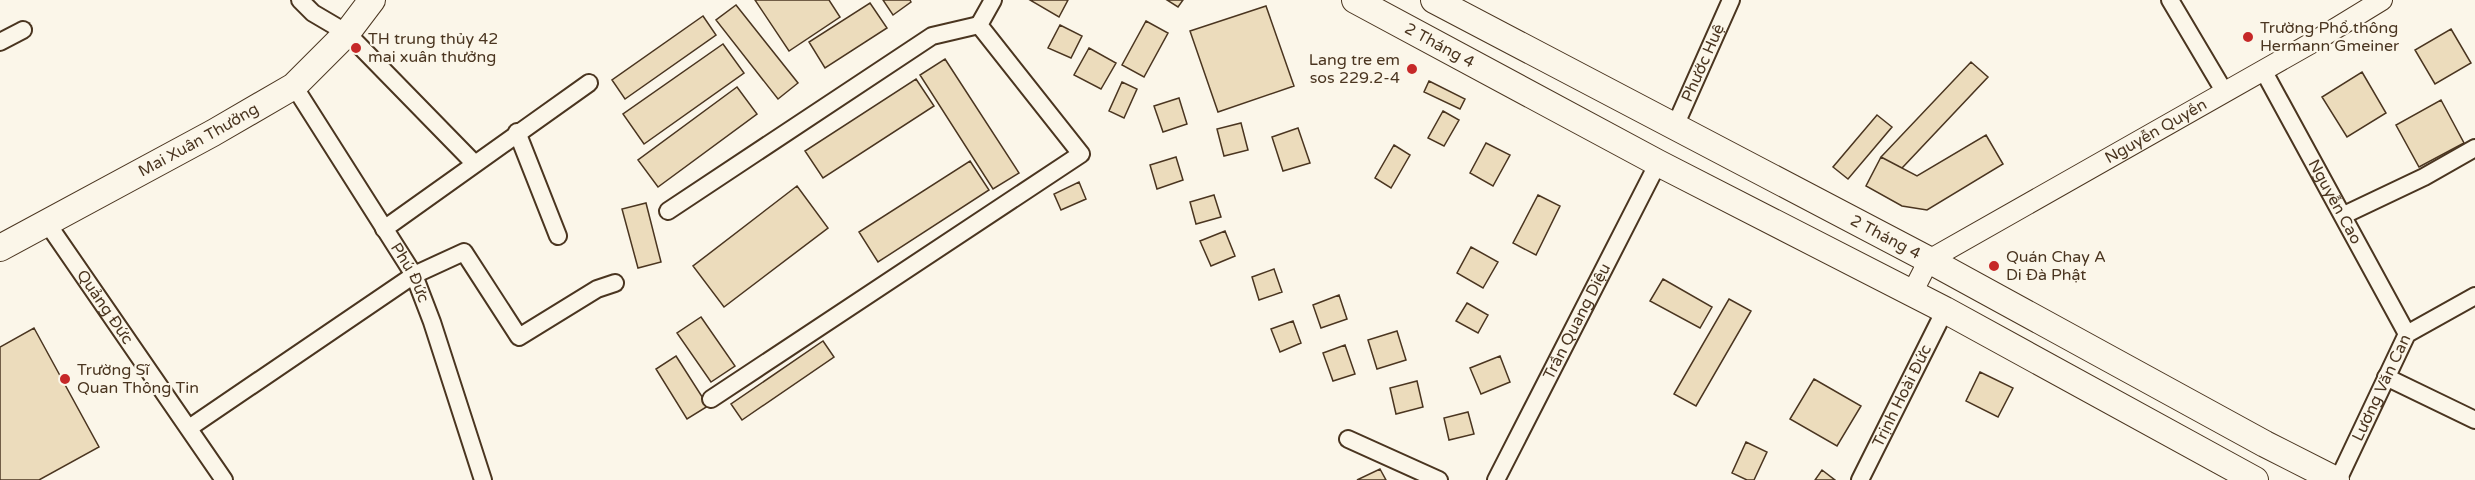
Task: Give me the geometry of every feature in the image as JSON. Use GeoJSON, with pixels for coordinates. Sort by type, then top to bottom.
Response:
{"type":"FeatureCollection","features":[{"type":"Feature","properties":{"kind":"main road","name":"Mai Xuân Thưởng"},"geometry":{"type":"LineString","coordinates":[[0,248],[213,133],[294,86],[347,33],[372,0]]}},
{"type":"Feature","properties":{"kind":"main road","name":"2 Tháng 4"},"geometry":{"type":"LineString","coordinates":[[1355,0],[1658,163],[1945,310],[2248,478]]}},
{"type":"Feature","properties":{"kind":"main road","name":"2 Tháng 4"},"geometry":{"type":"LineString","coordinates":[[1434,0],[1929,260],[2265,444],[2337,480]]}},
{"type":"Feature","properties":{"kind":"street"},"geometry":{"type":"LineString","coordinates":[[300,0],[313,13],[347,33],[474,163]]}},
{"type":"Feature","properties":{"kind":"street"},"geometry":{"type":"LineString","coordinates":[[668,211],[932,36],[979,25],[993,0]]}},
{"type":"Feature","properties":{"kind":"street","name":"Phước Huệ"},"geometry":{"type":"LineString","coordinates":[[1675,126],[1731,0]]}},
{"type":"Feature","properties":{"kind":"street"},"geometry":{"type":"LineString","coordinates":[[2170,0],[2224,91]]}},
{"type":"Feature","properties":{"kind":"street","name":"Nguyễn Quyền"},"geometry":{"type":"LineString","coordinates":[[1929,260],[2382,0]]}},
{"type":"Feature","properties":{"kind":"street"},"geometry":{"type":"LineString","coordinates":[[711,399],[1081,154],[979,25]]}},
{"type":"Feature","properties":{"kind":"street"},"geometry":{"type":"LineString","coordinates":[[0,42],[23,30]]}},
{"type":"Feature","properties":{"kind":"street","name":"Nguyễn Cao"},"geometry":{"type":"LineString","coordinates":[[2263,70],[2407,334]]}},
{"type":"Feature","properties":{"kind":"street"},"geometry":{"type":"LineString","coordinates":[[384,229],[589,82]]}},
{"type":"Feature","properties":{"kind":"street","name":"Phú Đức"},"geometry":{"type":"LineString","coordinates":[[294,86],[349,169],[414,276],[432,322],[483,480]]}},
{"type":"Feature","properties":{"kind":"street"},"geometry":{"type":"LineString","coordinates":[[517,132],[558,236]]}},
{"type":"Feature","properties":{"kind":"street"},"geometry":{"type":"LineString","coordinates":[[2344,215],[2424,177],[2475,148]]}},
{"type":"Feature","properties":{"kind":"street","name":"Trần Quang Diệu"},"geometry":{"type":"LineString","coordinates":[[1497,480],[1658,163]]}},
{"type":"Feature","properties":{"kind":"street","name":"Quảng Đức"},"geometry":{"type":"LineString","coordinates":[[47,223],[224,480]]}},
{"type":"Feature","properties":{"kind":"street"},"geometry":{"type":"LineString","coordinates":[[189,428],[414,276],[464,252],[519,337],[597,289],[615,283]]}},
{"type":"Feature","properties":{"kind":"street"},"geometry":{"type":"LineString","coordinates":[[1912,293],[1929,260]]}},
{"type":"Feature","properties":{"kind":"street","name":"Lương Văn Can"},"geometry":{"type":"LineString","coordinates":[[2337,480],[2407,334],[2475,296]]}},
{"type":"Feature","properties":{"kind":"street","name":"Trịnh Hoài Đức"},"geometry":{"type":"LineString","coordinates":[[1860,480],[1945,310]]}},
{"type":"Feature","properties":{"kind":"street"},"geometry":{"type":"LineString","coordinates":[[2386,377],[2474,418]]}},
{"type":"Feature","properties":{"kind":"street"},"geometry":{"type":"LineString","coordinates":[[1348,439],[1439,480]]}},
{"type":"Feature","properties":{"kind":"building"},"geometry":{"type":"Polygon","coordinates":[[[755,0],[829,0],[840,17],[789,51],[755,0]]]}},
{"type":"Feature","properties":{"kind":"building"},"geometry":{"type":"Polygon","coordinates":[[[883,0],[910,0],[911,2],[893,15],[883,0]]]}},
{"type":"Feature","properties":{"kind":"building"},"geometry":{"type":"Polygon","coordinates":[[[1030,0],[1068,0],[1059,17],[1030,0]]]}},
{"type":"Feature","properties":{"kind":"building"},"geometry":{"type":"Polygon","coordinates":[[[1167,0],[1183,0],[1178,7],[1167,0]]]}},
{"type":"Feature","properties":{"kind":"building"},"geometry":{"type":"Polygon","coordinates":[[[870,3],[887,28],[825,68],[809,42],[870,3]]]}},
{"type":"Feature","properties":{"kind":"building"},"geometry":{"type":"Polygon","coordinates":[[[736,5],[798,83],[778,99],[716,20],[736,5]]]}},
{"type":"Feature","properties":{"kind":"building"},"geometry":{"type":"Polygon","coordinates":[[[1266,6],[1294,86],[1218,112],[1190,31],[1266,6]]]}},
{"type":"Feature","properties":{"kind":"building"},"geometry":{"type":"Polygon","coordinates":[[[703,16],[716,35],[625,99],[612,80],[703,16]]]}},
{"type":"Feature","properties":{"kind":"building"},"geometry":{"type":"Polygon","coordinates":[[[1146,21],[1168,33],[1144,77],[1122,65],[1146,21]]]}},
{"type":"Feature","properties":{"kind":"building"},"geometry":{"type":"Polygon","coordinates":[[[1060,25],[1082,36],[1071,58],[1048,48],[1060,25]]]}},
{"type":"Feature","properties":{"kind":"building"},"geometry":{"type":"Polygon","coordinates":[[[2451,29],[2471,63],[2435,84],[2415,50],[2451,29]]]}},
{"type":"Feature","properties":{"kind":"building"},"geometry":{"type":"Polygon","coordinates":[[[723,44],[744,73],[644,144],[623,114],[723,44]]]}},
{"type":"Feature","properties":{"kind":"building"},"geometry":{"type":"Polygon","coordinates":[[[1089,48],[1116,63],[1101,89],[1074,75],[1089,48]]]}},
{"type":"Feature","properties":{"kind":"building"},"geometry":{"type":"Polygon","coordinates":[[[945,59],[1019,173],[993,189],[920,75],[945,59]]]}},
{"type":"Feature","properties":{"kind":"building"},"geometry":{"type":"Polygon","coordinates":[[[1971,62],[1988,77],[1902,168],[1881,157],[1971,62]]]}},
{"type":"Feature","properties":{"kind":"building"},"geometry":{"type":"Polygon","coordinates":[[[2362,72],[2386,113],[2347,137],[2322,97],[2362,72]]]}},
{"type":"Feature","properties":{"kind":"building"},"geometry":{"type":"Polygon","coordinates":[[[916,79],[934,106],[823,178],[805,151],[916,79]]]}},
{"type":"Feature","properties":{"kind":"building"},"geometry":{"type":"Polygon","coordinates":[[[1429,81],[1465,99],[1460,109],[1424,92],[1429,81]]]}},
{"type":"Feature","properties":{"kind":"building"},"geometry":{"type":"Polygon","coordinates":[[[1122,82],[1137,89],[1124,118],[1109,111],[1122,82]]]}},
{"type":"Feature","properties":{"kind":"building"},"geometry":{"type":"Polygon","coordinates":[[[737,87],[757,114],[658,187],[638,160],[737,87]]]}},
{"type":"Feature","properties":{"kind":"building"},"geometry":{"type":"Polygon","coordinates":[[[1179,98],[1187,124],[1163,132],[1154,106],[1179,98]]]}},
{"type":"Feature","properties":{"kind":"building"},"geometry":{"type":"Polygon","coordinates":[[[2441,100],[2464,143],[2419,167],[2396,125],[2441,100]]]}},
{"type":"Feature","properties":{"kind":"building"},"geometry":{"type":"Polygon","coordinates":[[[1443,111],[1459,120],[1444,146],[1428,138],[1443,111]]]}},
{"type":"Feature","properties":{"kind":"building"},"geometry":{"type":"Polygon","coordinates":[[[1877,115],[1892,127],[1848,179],[1833,167],[1877,115]]]}},
{"type":"Feature","properties":{"kind":"building"},"geometry":{"type":"Polygon","coordinates":[[[1241,123],[1248,150],[1224,156],[1217,129],[1241,123]]]}},
{"type":"Feature","properties":{"kind":"building"},"geometry":{"type":"Polygon","coordinates":[[[1298,128],[1310,163],[1283,171],[1272,137],[1298,128]]]}},
{"type":"Feature","properties":{"kind":"building"},"geometry":{"type":"Polygon","coordinates":[[[1986,135],[2003,164],[1927,210],[1902,206],[1866,186],[1881,157],[1917,176],[1986,135]]]}},
{"type":"Feature","properties":{"kind":"building"},"geometry":{"type":"Polygon","coordinates":[[[1486,143],[1510,155],[1493,186],[1470,173],[1486,143]]]}},
{"type":"Feature","properties":{"kind":"building"},"geometry":{"type":"Polygon","coordinates":[[[1394,145],[1410,155],[1391,188],[1375,178],[1394,145]]]}},
{"type":"Feature","properties":{"kind":"building"},"geometry":{"type":"Polygon","coordinates":[[[1176,157],[1183,180],[1157,189],[1150,165],[1176,157]]]}},
{"type":"Feature","properties":{"kind":"building"},"geometry":{"type":"Polygon","coordinates":[[[970,161],[989,190],[878,262],[859,232],[970,161]]]}},
{"type":"Feature","properties":{"kind":"building"},"geometry":{"type":"Polygon","coordinates":[[[1079,182],[1086,199],[1061,210],[1054,194],[1079,182]]]}},
{"type":"Feature","properties":{"kind":"building"},"geometry":{"type":"Polygon","coordinates":[[[797,186],[828,228],[724,307],[693,266],[797,186]]]}},
{"type":"Feature","properties":{"kind":"building"},"geometry":{"type":"Polygon","coordinates":[[[1214,195],[1221,217],[1196,224],[1190,202],[1214,195]]]}},
{"type":"Feature","properties":{"kind":"building"},"geometry":{"type":"Polygon","coordinates":[[[1538,195],[1560,206],[1536,255],[1513,243],[1538,195]]]}},
{"type":"Feature","properties":{"kind":"building"},"geometry":{"type":"Polygon","coordinates":[[[646,203],[661,262],[638,268],[622,209],[646,203]]]}},
{"type":"Feature","properties":{"kind":"building"},"geometry":{"type":"Polygon","coordinates":[[[1225,231],[1235,256],[1211,266],[1200,241],[1225,231]]]}},
{"type":"Feature","properties":{"kind":"building"},"geometry":{"type":"Polygon","coordinates":[[[1471,247],[1498,262],[1483,288],[1457,273],[1471,247]]]}},
{"type":"Feature","properties":{"kind":"building"},"geometry":{"type":"Polygon","coordinates":[[[1274,269],[1282,292],[1259,300],[1252,277],[1274,269]]]}},
{"type":"Feature","properties":{"kind":"building"},"geometry":{"type":"Polygon","coordinates":[[[1663,279],[1712,307],[1700,328],[1650,301],[1663,279]]]}},
{"type":"Feature","properties":{"kind":"building"},"geometry":{"type":"Polygon","coordinates":[[[1339,295],[1347,319],[1321,328],[1313,305],[1339,295]]]}},
{"type":"Feature","properties":{"kind":"building"},"geometry":{"type":"Polygon","coordinates":[[[1729,299],[1751,311],[1696,406],[1674,394],[1729,299]]]}},
{"type":"Feature","properties":{"kind":"building"},"geometry":{"type":"Polygon","coordinates":[[[1467,303],[1488,315],[1478,333],[1456,321],[1467,303]]]}},
{"type":"Feature","properties":{"kind":"building"},"geometry":{"type":"Polygon","coordinates":[[[701,317],[735,366],[711,382],[677,333],[701,317]]]}},
{"type":"Feature","properties":{"kind":"building"},"geometry":{"type":"Polygon","coordinates":[[[1293,321],[1301,343],[1280,352],[1271,329],[1293,321]]]}},
{"type":"Feature","properties":{"kind":"building"},"geometry":{"type":"Polygon","coordinates":[[[34,328],[99,447],[39,480],[0,480],[0,347],[34,328]]]}},
{"type":"Feature","properties":{"kind":"building"},"geometry":{"type":"Polygon","coordinates":[[[1397,331],[1406,360],[1377,369],[1368,340],[1397,331]]]}},
{"type":"Feature","properties":{"kind":"building"},"geometry":{"type":"Polygon","coordinates":[[[823,341],[834,357],[742,420],[731,404],[823,341]]]}},
{"type":"Feature","properties":{"kind":"building"},"geometry":{"type":"Polygon","coordinates":[[[1345,345],[1355,374],[1333,381],[1323,353],[1345,345]]]}},
{"type":"Feature","properties":{"kind":"building"},"geometry":{"type":"Polygon","coordinates":[[[676,356],[708,406],[687,419],[656,369],[676,356]]]}},
{"type":"Feature","properties":{"kind":"building"},"geometry":{"type":"Polygon","coordinates":[[[1500,356],[1510,382],[1481,394],[1470,368],[1500,356]]]}},
{"type":"Feature","properties":{"kind":"building"},"geometry":{"type":"Polygon","coordinates":[[[1980,372],[2013,388],[1998,417],[1966,401],[1980,372]]]}},
{"type":"Feature","properties":{"kind":"building"},"geometry":{"type":"Polygon","coordinates":[[[1814,379],[1861,406],[1837,446],[1790,419],[1814,379]]]}},
{"type":"Feature","properties":{"kind":"building"},"geometry":{"type":"Polygon","coordinates":[[[1417,381],[1423,407],[1396,414],[1390,388],[1417,381]]]}},
{"type":"Feature","properties":{"kind":"building"},"geometry":{"type":"Polygon","coordinates":[[[1468,412],[1474,434],[1449,440],[1444,418],[1468,412]]]}},
{"type":"Feature","properties":{"kind":"building"},"geometry":{"type":"Polygon","coordinates":[[[1746,442],[1767,452],[1754,480],[1747,480],[1732,473],[1746,442]]]}},
{"type":"Feature","properties":{"kind":"building"},"geometry":{"type":"Polygon","coordinates":[[[1380,469],[1386,480],[1357,480],[1380,469]]]}},
{"type":"Feature","properties":{"kind":"building"},"geometry":{"type":"Polygon","coordinates":[[[1822,470],[1835,480],[1815,480],[1822,470]]]}},
{"type":"Feature","properties":{"kind":"place","name":"Trường Phổ thông Hermann Gmeiner"},"geometry":{"type":"Point","coordinates":[2248,37]}},
{"type":"Feature","properties":{"kind":"place","name":"TH trung thủy 42 mai xuân thưởng"},"geometry":{"type":"Point","coordinates":[356,48]}},
{"type":"Feature","properties":{"kind":"place","name":"Lang tre em sos 229.2-4"},"geometry":{"type":"Point","coordinates":[1412,69]}},
{"type":"Feature","properties":{"kind":"place","name":"Quán Chay A Di Đà Phật"},"geometry":{"type":"Point","coordinates":[1994,266]}},
{"type":"Feature","properties":{"kind":"place","name":"Trường Sĩ Quan Thông Tin"},"geometry":{"type":"Point","coordinates":[65,379]}}]}
